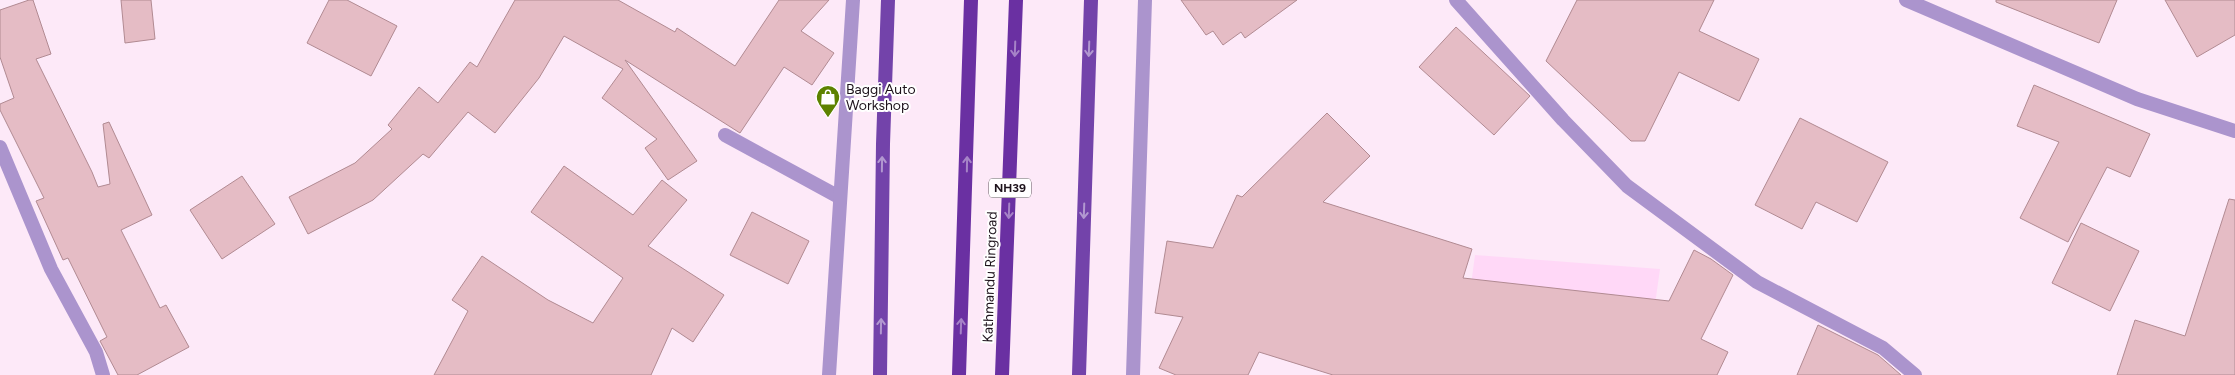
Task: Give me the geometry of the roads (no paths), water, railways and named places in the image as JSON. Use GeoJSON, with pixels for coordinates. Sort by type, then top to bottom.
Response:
{"type":"FeatureCollection","features":[{"type":"Feature","properties":{"kind":"highway","name":"Kathmandu Ringroad"},"geometry":{"type":"LineString","coordinates":[[960,375],[971,0]]}},
{"type":"Feature","properties":{"kind":"highway","name":"Kathmandu Ringroad"},"geometry":{"type":"LineString","coordinates":[[1002,375],[1016,0]]}},
{"type":"Feature","properties":{"kind":"main road"},"geometry":{"type":"LineString","coordinates":[[880,375],[882,144],[888,0]]}},
{"type":"Feature","properties":{"kind":"main road"},"geometry":{"type":"LineString","coordinates":[[1079,375],[1091,0]]}},
{"type":"Feature","properties":{"kind":"street"},"geometry":{"type":"LineString","coordinates":[[829,375],[853,0]]}},
{"type":"Feature","properties":{"kind":"street"},"geometry":{"type":"LineString","coordinates":[[1133,375],[1144,0]]}},
{"type":"Feature","properties":{"kind":"street"},"geometry":{"type":"LineString","coordinates":[[1456,0],[1563,120],[1627,186],[1757,282],[1883,348],[1916,375]]}},
{"type":"Feature","properties":{"kind":"street"},"geometry":{"type":"LineString","coordinates":[[1906,0],[2137,99],[2235,131]]}},
{"type":"Feature","properties":{"kind":"street"},"geometry":{"type":"LineString","coordinates":[[725,135],[839,197]]}},
{"type":"Feature","properties":{"kind":"street"},"geometry":{"type":"LineString","coordinates":[[0,148],[51,269],[96,352],[103,375]]}},
{"type":"Feature","properties":{"kind":"place","name":"Baggi Auto Workshop"},"geometry":{"type":"Point","coordinates":[828,118]}}]}
